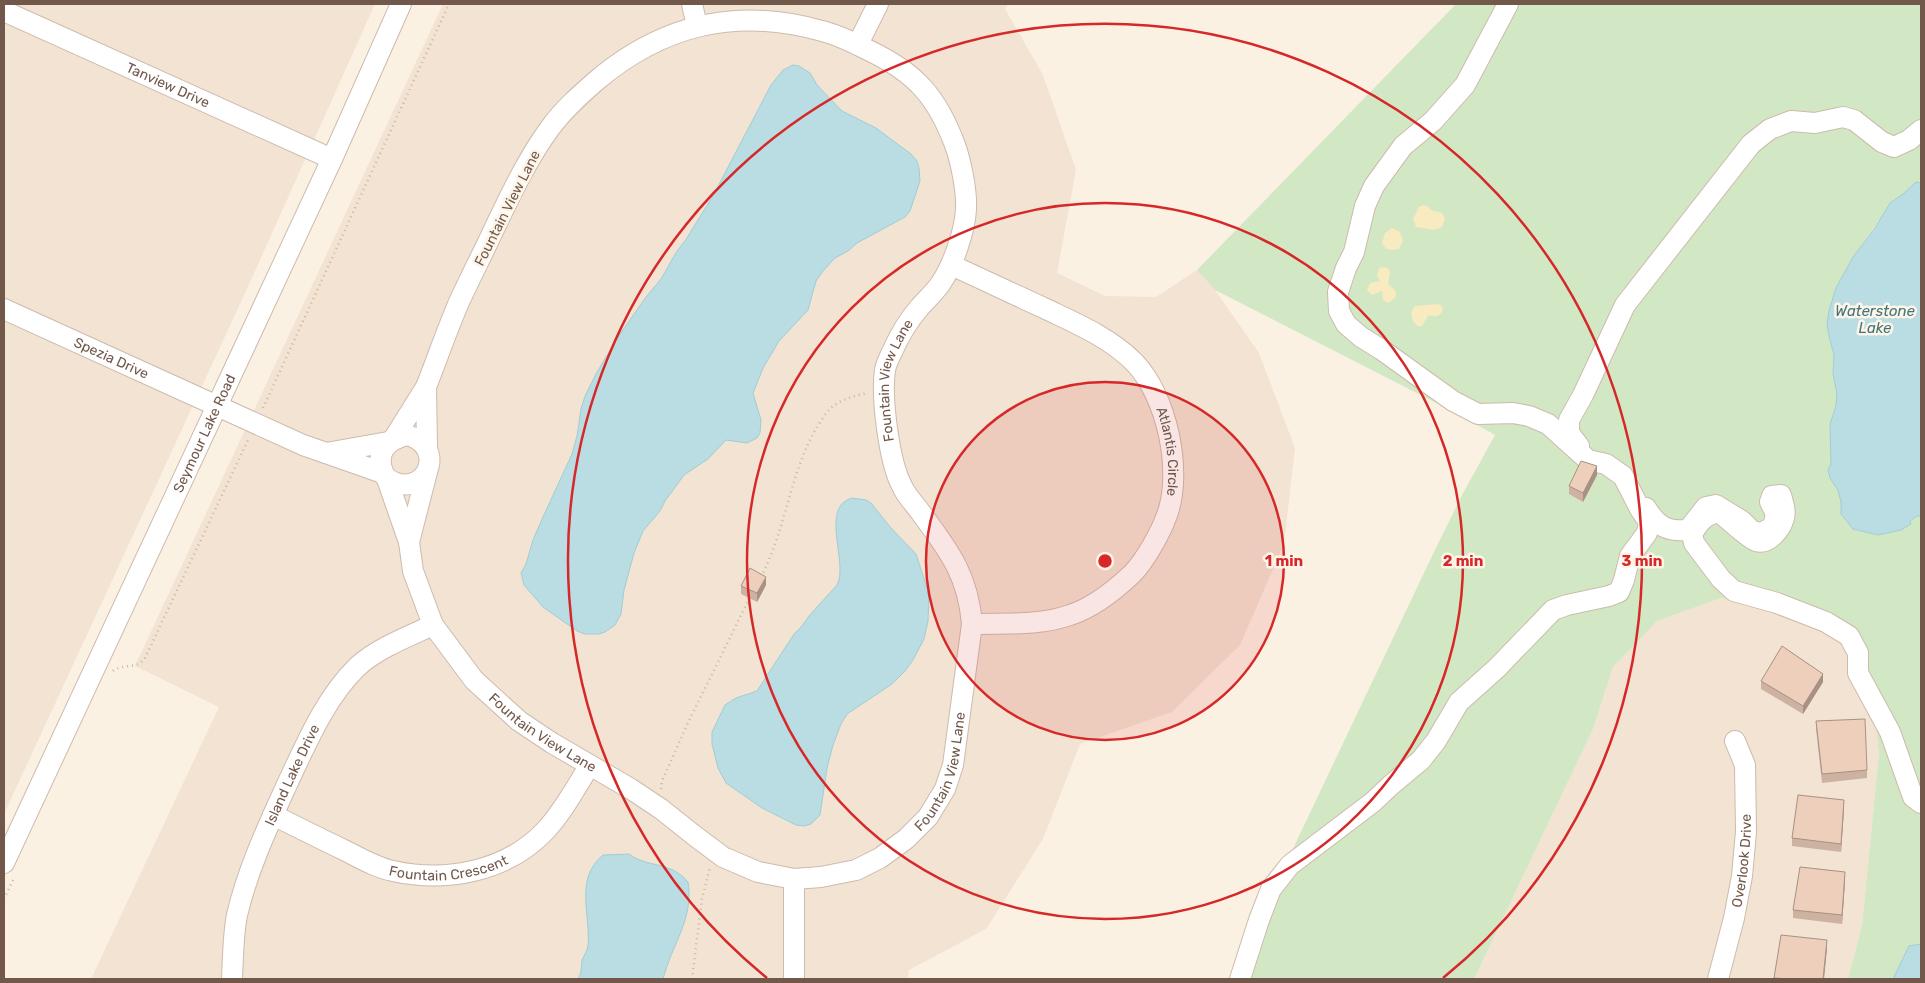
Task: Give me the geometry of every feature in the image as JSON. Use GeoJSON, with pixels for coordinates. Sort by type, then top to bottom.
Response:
{"type":"FeatureCollection","features":[{"type":"Feature","properties":{"kind":"street","name":"Seymour Lake Road"},"geometry":{"type":"LineString","coordinates":[[9,869],[217,406],[402,4]]}},
{"type":"Feature","properties":{"kind":"street"},"geometry":{"type":"LineString","coordinates":[[692,4],[697,26]]}},
{"type":"Feature","properties":{"kind":"street"},"geometry":{"type":"LineString","coordinates":[[858,44],[878,4]]}},
{"type":"Feature","properties":{"kind":"street"},"geometry":{"type":"LineString","coordinates":[[1240,979],[1259,920],[1272,889],[1290,865],[1373,802],[1421,760],[1436,741],[1459,702],[1497,668],[1553,610],[1567,604],[1609,596],[1618,592],[1624,580],[1630,556],[1647,533],[1649,522],[1623,476],[1606,464],[1588,460],[1548,424],[1529,416],[1503,413],[1478,414],[1452,402],[1382,350],[1360,337],[1346,324],[1339,311],[1338,292],[1354,252],[1365,206],[1374,186],[1403,146],[1433,121],[1465,85],[1508,4]]}},
{"type":"Feature","properties":{"kind":"street","name":"Tanview Drive"},"geometry":{"type":"LineString","coordinates":[[4,11],[332,159]]}},
{"type":"Feature","properties":{"kind":"street","name":"Fountain View Lane"},"geometry":{"type":"LineString","coordinates":[[385,476],[409,542],[413,572],[433,625],[474,680],[519,721],[656,806],[718,853],[758,872],[794,879],[821,877],[856,870],[880,858],[906,839],[928,817],[944,789],[953,765],[972,624],[970,605],[964,582],[951,554],[901,486],[889,443],[884,391],[885,367],[898,338],[917,311],[940,284],[951,265],[959,243],[966,209],[963,177],[957,149],[943,115],[910,74],[891,61],[838,35],[780,21],[746,19],[697,26],[665,38],[620,61],[579,96],[551,126],[523,169],[458,304],[426,387],[391,440]]}},
{"type":"Feature","properties":{"kind":"street"},"geometry":{"type":"LineString","coordinates":[[1921,130],[1910,140],[1894,147],[1882,142],[1854,120],[1843,117],[1815,123],[1791,121],[1770,129],[1751,144],[1625,305],[1583,395],[1569,420],[1569,433],[1576,444],[1592,455],[1618,462],[1625,469],[1648,512],[1662,527],[1676,531],[1688,530],[1706,507],[1716,505],[1742,521],[1752,531],[1761,533],[1773,527],[1776,514],[1770,502],[1772,496],[1781,496],[1784,506],[1784,518],[1778,532],[1766,541],[1756,541],[1719,512],[1709,514],[1698,524],[1692,534],[1694,543],[1721,580],[1734,590],[1755,598],[1777,603],[1826,622],[1849,636],[1858,653],[1858,673],[1890,732],[1913,797],[1921,803]]}},
{"type":"Feature","properties":{"kind":"street","name":"Atlantis Circle"},"geometry":{"type":"LineString","coordinates":[[951,265],[1108,340],[1135,363],[1153,390],[1164,416],[1172,452],[1172,482],[1167,514],[1151,546],[1133,573],[1091,605],[1071,615],[1050,621],[972,624]]}},
{"type":"Feature","properties":{"kind":"street","name":"Spezia Drive"},"geometry":{"type":"LineString","coordinates":[[4,309],[304,446],[326,453]]}},
{"type":"Feature","properties":{"kind":"street","name":"Fountain View Lane"},"geometry":{"type":"LineString","coordinates":[[426,387],[427,447]]}},
{"type":"Feature","properties":{"kind":"street"},"geometry":{"type":"LineString","coordinates":[[407,436],[416,438],[427,447],[430,463],[420,480],[404,485],[326,453],[407,436]]}},
{"type":"Feature","properties":{"kind":"street"},"geometry":{"type":"LineString","coordinates":[[385,476],[381,461],[383,451],[391,440]]}},
{"type":"Feature","properties":{"kind":"street","name":"Fountain View Lane"},"geometry":{"type":"LineString","coordinates":[[409,542],[426,472]]}},
{"type":"Feature","properties":{"kind":"street","name":"Island Lake Drive"},"geometry":{"type":"LineString","coordinates":[[232,979],[237,916],[250,872],[273,815],[312,732],[339,687],[358,666],[387,646],[433,625]]}},
{"type":"Feature","properties":{"kind":"street","name":"Overlook Drive"},"geometry":{"type":"LineString","coordinates":[[1718,979],[1736,909],[1742,876],[1746,832],[1745,765],[1735,742]]}},
{"type":"Feature","properties":{"kind":"street","name":"Fountain Crescent"},"geometry":{"type":"LineString","coordinates":[[273,815],[362,859],[392,871],[421,875],[468,873],[494,866],[519,852],[545,831],[567,803],[590,765]]}},
{"type":"Feature","properties":{"kind":"street"},"geometry":{"type":"LineString","coordinates":[[794,879],[794,979]]}},
{"type":"Feature","properties":{"kind":"path"},"geometry":{"type":"LineString","coordinates":[[110,673],[117,668],[142,663],[145,658],[256,424],[449,4]]}},
{"type":"Feature","properties":{"kind":"path"},"geometry":{"type":"LineString","coordinates":[[760,579],[769,562],[778,536],[804,451],[818,424],[832,408],[852,396],[884,391]]}},
{"type":"Feature","properties":{"kind":"path"},"geometry":{"type":"LineString","coordinates":[[656,806],[662,781],[686,727],[751,596]]}},
{"type":"Feature","properties":{"kind":"path"},"geometry":{"type":"LineString","coordinates":[[692,979],[702,899],[710,866],[718,853]]}},
{"type":"Feature","properties":{"kind":"path"},"geometry":{"type":"LineString","coordinates":[[4,899],[9,869]]}},
{"type":"Feature","properties":{"kind":"shaded area"},"geometry":{"type":"Polygon","coordinates":[[[4,4],[375,4],[246,291],[4,814],[4,4]]]}},
{"type":"Feature","properties":{"kind":"shaded area"},"geometry":{"type":"Polygon","coordinates":[[[443,4],[1008,4],[1005,9],[1043,75],[1076,170],[1057,273],[1105,296],[1156,297],[1197,270],[1215,290],[1259,353],[1295,448],[1284,544],[1240,645],[1172,712],[1080,744],[1043,839],[986,929],[909,970],[908,979],[91,979],[219,707],[135,666],[443,4]]]}},
{"type":"Feature","properties":{"kind":"shaded area"},"geometry":{"type":"Polygon","coordinates":[[[1721,598],[1785,605],[1840,641],[1873,699],[1879,754],[1862,925],[1848,979],[1474,979],[1593,729],[1613,667],[1657,621],[1721,598]]]}},
{"type":"Feature","properties":{"kind":"green space"},"geometry":{"type":"Polygon","coordinates":[[[1456,4],[1921,4],[1921,183],[1918,182],[1894,200],[1853,257],[1836,288],[1827,324],[1834,355],[1833,374],[1837,394],[1836,406],[1830,424],[1831,464],[1828,470],[1830,478],[1838,490],[1841,501],[1841,514],[1853,529],[1878,535],[1901,530],[1911,524],[1910,521],[1917,516],[1921,516],[1921,979],[1848,979],[1862,925],[1879,754],[1873,699],[1840,641],[1785,605],[1721,598],[1657,621],[1613,667],[1593,729],[1474,979],[1231,979],[1433,554],[1461,497],[1495,435],[1454,412],[1215,290],[1197,270],[1456,4]]]}},
{"type":"Feature","properties":{"kind":"sand"},"geometry":{"type":"Polygon","coordinates":[[[1423,205],[1431,210],[1442,213],[1445,219],[1442,227],[1434,230],[1416,227],[1413,219],[1419,207],[1423,205]]]}},
{"type":"Feature","properties":{"kind":"sand"},"geometry":{"type":"Polygon","coordinates":[[[1392,228],[1400,232],[1403,241],[1399,249],[1386,249],[1382,243],[1385,233],[1392,228]]]}},
{"type":"Feature","properties":{"kind":"sand"},"geometry":{"type":"Polygon","coordinates":[[[1379,268],[1389,269],[1388,284],[1396,293],[1395,298],[1388,303],[1383,300],[1382,291],[1372,295],[1367,290],[1370,283],[1380,281],[1377,275],[1379,268]]]}},
{"type":"Feature","properties":{"kind":"sand"},"geometry":{"type":"Polygon","coordinates":[[[1438,304],[1443,309],[1440,314],[1428,316],[1422,326],[1417,326],[1412,316],[1415,306],[1438,304]]]}},
{"type":"Feature","properties":{"kind":"water"},"geometry":{"type":"Polygon","coordinates":[[[793,65],[799,66],[810,73],[817,85],[842,111],[876,128],[911,154],[917,161],[920,181],[910,211],[905,217],[857,243],[848,251],[835,258],[823,271],[816,281],[808,310],[779,341],[763,368],[753,393],[761,420],[760,433],[757,438],[747,443],[726,440],[708,459],[684,475],[660,511],[643,531],[634,553],[624,590],[621,614],[615,625],[599,634],[585,634],[577,631],[543,607],[524,585],[521,573],[526,564],[533,540],[572,454],[585,396],[618,337],[661,279],[714,194],[771,85],[783,70],[793,65]]]}},
{"type":"Feature","properties":{"kind":"water","name":"Waterstone Lake"},"geometry":{"type":"Polygon","coordinates":[[[1916,182],[1921,183],[1921,516],[1917,516],[1910,521],[1911,524],[1901,530],[1878,535],[1853,529],[1841,514],[1838,490],[1830,478],[1828,470],[1831,464],[1830,424],[1836,406],[1837,394],[1833,374],[1834,355],[1827,324],[1836,288],[1853,257],[1875,228],[1890,203],[1916,182]]]}},
{"type":"Feature","properties":{"kind":"water"},"geometry":{"type":"Polygon","coordinates":[[[852,498],[866,500],[871,503],[891,528],[916,554],[929,594],[928,621],[924,639],[905,671],[892,684],[847,714],[833,745],[827,768],[820,815],[811,824],[804,826],[796,825],[762,808],[726,783],[718,768],[712,744],[712,732],[725,705],[736,698],[757,691],[794,634],[837,585],[840,576],[840,564],[836,524],[837,512],[842,503],[852,498]]]}},
{"type":"Feature","properties":{"kind":"water"},"geometry":{"type":"Polygon","coordinates":[[[629,854],[643,861],[674,871],[688,882],[688,908],[685,920],[663,979],[578,979],[582,960],[588,946],[586,886],[589,875],[594,865],[603,855],[629,854]]]}},
{"type":"Feature","properties":{"kind":"water"},"geometry":{"type":"Polygon","coordinates":[[[1921,944],[1921,979],[1893,979],[1909,946],[1921,944]]]}},
{"type":"Feature","properties":{"kind":"building"},"geometry":{"type":"Polygon","coordinates":[[[1581,461],[1597,466],[1583,493],[1569,486],[1581,461]]]}},
{"type":"Feature","properties":{"kind":"building"},"geometry":{"type":"Polygon","coordinates":[[[750,568],[766,577],[757,593],[741,586],[750,568]]]}},
{"type":"Feature","properties":{"kind":"building"},"geometry":{"type":"Polygon","coordinates":[[[1782,646],[1823,674],[1803,706],[1761,681],[1782,646]]]}},
{"type":"Feature","properties":{"kind":"building"},"geometry":{"type":"Polygon","coordinates":[[[1865,719],[1867,770],[1822,774],[1816,721],[1865,719]]]}},
{"type":"Feature","properties":{"kind":"building"},"geometry":{"type":"Polygon","coordinates":[[[1798,795],[1844,800],[1841,844],[1792,838],[1798,795]]]}},
{"type":"Feature","properties":{"kind":"building"},"geometry":{"type":"Polygon","coordinates":[[[1800,867],[1845,872],[1842,915],[1793,910],[1800,867]]]}},
{"type":"Feature","properties":{"kind":"building"},"geometry":{"type":"Polygon","coordinates":[[[1781,935],[1827,940],[1823,979],[1774,978],[1781,935]]]}}]}
